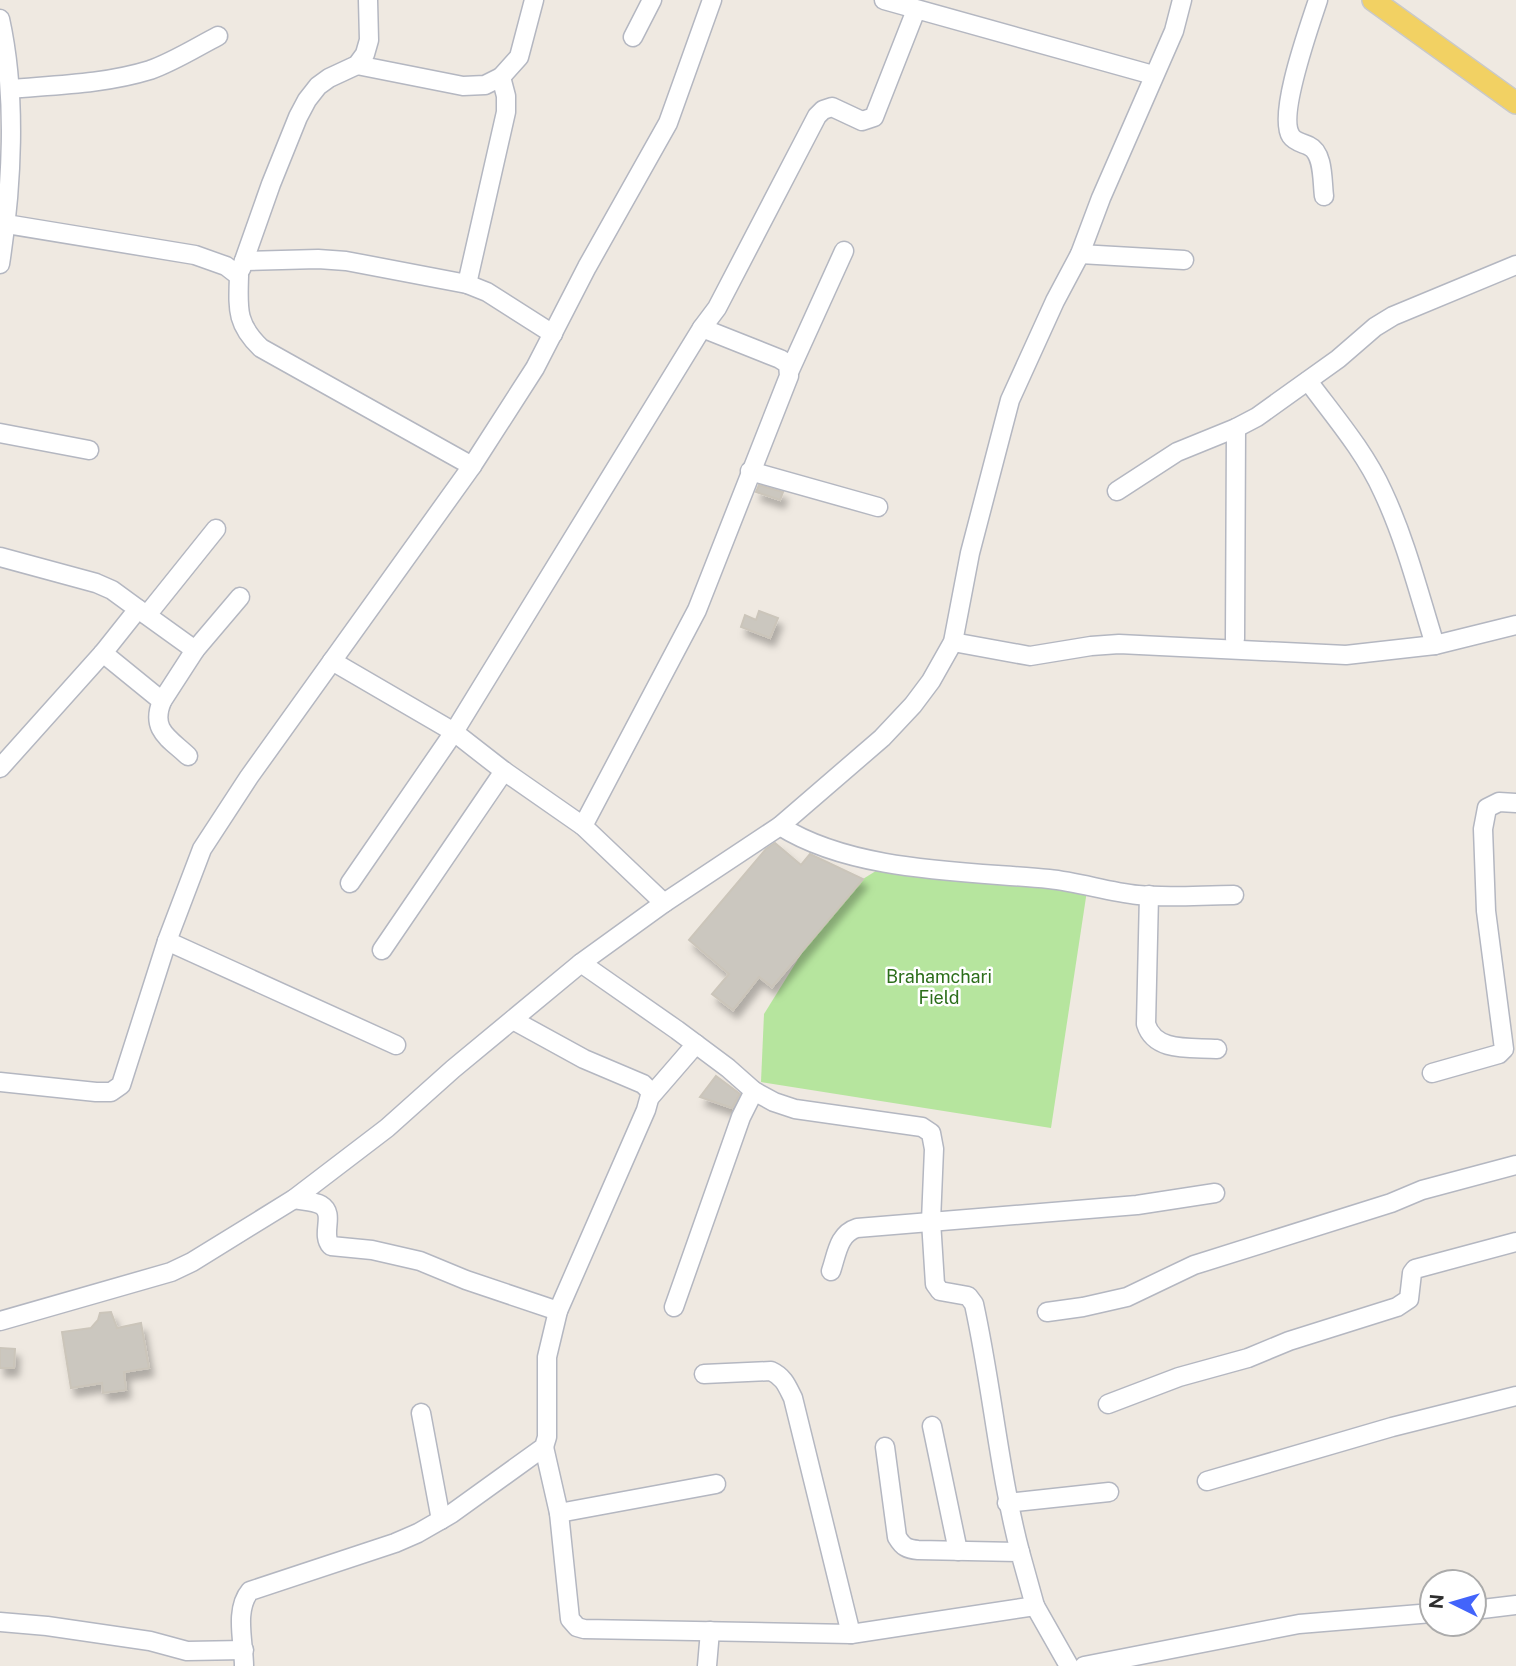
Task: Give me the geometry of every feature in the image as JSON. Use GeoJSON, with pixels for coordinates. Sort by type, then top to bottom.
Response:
{"type":"FeatureCollection","features":[{"type":"Feature","properties":{"kind":"main road"},"geometry":{"type":"LineString","coordinates":[[1373,0],[1516,103]]}},
{"type":"Feature","properties":{"kind":"street"},"geometry":{"type":"LineString","coordinates":[[368,0],[369,40],[365,54],[357,65],[318,86],[303,109],[271,184],[242,268],[239,318],[248,335],[261,348],[472,466]]}},
{"type":"Feature","properties":{"kind":"street"},"geometry":{"type":"LineString","coordinates":[[357,65],[463,86],[485,85],[500,77],[519,57],[534,0]]}},
{"type":"Feature","properties":{"kind":"street"},"geometry":{"type":"LineString","coordinates":[[634,37],[652,0]]}},
{"type":"Feature","properties":{"kind":"street"},"geometry":{"type":"LineString","coordinates":[[0,1082],[96,1092],[111,1092],[121,1085],[167,942],[202,849],[249,777],[472,466],[535,368],[587,267],[668,123],[712,0]]}},
{"type":"Feature","properties":{"kind":"street"},"geometry":{"type":"LineString","coordinates":[[884,0],[1153,75]]}},
{"type":"Feature","properties":{"kind":"street"},"geometry":{"type":"LineString","coordinates":[[0,1321],[171,1272],[192,1262],[294,1199],[387,1128],[453,1069],[581,963],[664,903],[780,826],[882,738],[931,681],[953,642],[985,490],[1010,400],[1055,300],[1080,254],[1153,75],[1174,31],[1182,0]]}},
{"type":"Feature","properties":{"kind":"street"},"geometry":{"type":"LineString","coordinates":[[1318,0],[1290,90],[1288,125],[1293,139],[1316,150],[1324,196]]}},
{"type":"Feature","properties":{"kind":"street"},"geometry":{"type":"LineString","coordinates":[[350,883],[454,732],[723,298],[817,116],[832,107],[862,121],[874,117],[915,10]]}},
{"type":"Feature","properties":{"kind":"street"},"geometry":{"type":"LineString","coordinates":[[0,19],[10,89],[0,264]]}},
{"type":"Feature","properties":{"kind":"street"},"geometry":{"type":"LineString","coordinates":[[10,89],[84,82],[149,70],[218,37]]}},
{"type":"Feature","properties":{"kind":"street"},"geometry":{"type":"LineString","coordinates":[[467,284],[506,112],[506,96],[500,77]]}},
{"type":"Feature","properties":{"kind":"street"},"geometry":{"type":"LineString","coordinates":[[3,223],[195,255],[226,266],[242,268],[318,259],[346,261],[467,284],[487,292],[553,334]]}},
{"type":"Feature","properties":{"kind":"street"},"geometry":{"type":"LineString","coordinates":[[583,826],[696,610],[789,370],[844,251]]}},
{"type":"Feature","properties":{"kind":"street"},"geometry":{"type":"LineString","coordinates":[[1080,254],[1184,260]]}},
{"type":"Feature","properties":{"kind":"street"},"geometry":{"type":"LineString","coordinates":[[1117,491],[1177,452],[1258,417],[1393,316],[1516,265]]}},
{"type":"Feature","properties":{"kind":"street"},"geometry":{"type":"LineString","coordinates":[[702,328],[780,359],[788,364],[789,370]]}},
{"type":"Feature","properties":{"kind":"street"},"geometry":{"type":"LineString","coordinates":[[1308,381],[1345,430],[1382,490],[1401,534],[1435,645]]}},
{"type":"Feature","properties":{"kind":"street"},"geometry":{"type":"LineString","coordinates":[[1235,639],[1236,428]]}},
{"type":"Feature","properties":{"kind":"street"},"geometry":{"type":"LineString","coordinates":[[0,433],[89,450]]}},
{"type":"Feature","properties":{"kind":"street"},"geometry":{"type":"LineString","coordinates":[[750,471],[878,507]]}},
{"type":"Feature","properties":{"kind":"street"},"geometry":{"type":"LineString","coordinates":[[0,768],[216,528]]}},
{"type":"Feature","properties":{"kind":"street"},"geometry":{"type":"LineString","coordinates":[[0,557],[96,583],[112,590],[195,650]]}},
{"type":"Feature","properties":{"kind":"street"},"geometry":{"type":"LineString","coordinates":[[188,756],[159,727],[156,714],[195,650],[240,597]]}},
{"type":"Feature","properties":{"kind":"street"},"geometry":{"type":"LineString","coordinates":[[953,642],[1030,656],[1119,644],[1346,655],[1435,645],[1516,625]]}},
{"type":"Feature","properties":{"kind":"street"},"geometry":{"type":"LineString","coordinates":[[103,653],[162,701]]}},
{"type":"Feature","properties":{"kind":"street"},"geometry":{"type":"LineString","coordinates":[[332,661],[454,732],[583,826],[664,903]]}},
{"type":"Feature","properties":{"kind":"street"},"geometry":{"type":"LineString","coordinates":[[382,950],[504,771]]}},
{"type":"Feature","properties":{"kind":"street"},"geometry":{"type":"LineString","coordinates":[[1432,1073],[1499,1054],[1504,1049],[1486,911],[1483,829],[1487,808],[1499,803],[1516,803]]}},
{"type":"Feature","properties":{"kind":"street"},"geometry":{"type":"LineString","coordinates":[[780,826],[799,838],[824,848],[887,864],[1060,881],[1149,895],[1234,895]]}},
{"type":"Feature","properties":{"kind":"street"},"geometry":{"type":"LineString","coordinates":[[1149,895],[1148,1031],[1151,1037],[1161,1044],[1217,1049]]}},
{"type":"Feature","properties":{"kind":"street"},"geometry":{"type":"LineString","coordinates":[[167,942],[396,1045]]}},
{"type":"Feature","properties":{"kind":"street"},"geometry":{"type":"LineString","coordinates":[[581,963],[696,1044],[754,1091],[774,1102],[795,1109],[927,1129],[933,1139],[934,1149],[931,1222],[935,1284],[946,1293],[968,1296],[974,1304],[1001,1450],[1007,1503],[1035,1606],[1069,1666]]}},
{"type":"Feature","properties":{"kind":"street"},"geometry":{"type":"LineString","coordinates":[[513,1020],[584,1059],[643,1084],[649,1088],[651,1096]]}},
{"type":"Feature","properties":{"kind":"street"},"geometry":{"type":"LineString","coordinates":[[696,1044],[651,1096],[558,1311],[547,1357],[547,1437],[544,1447],[559,1513],[570,1619],[577,1627],[584,1629],[851,1634],[1035,1606]]}},
{"type":"Feature","properties":{"kind":"street"},"geometry":{"type":"LineString","coordinates":[[674,1307],[741,1117],[754,1091]]}},
{"type":"Feature","properties":{"kind":"street"},"geometry":{"type":"LineString","coordinates":[[1047,1312],[1127,1297],[1194,1265],[1391,1203],[1422,1190],[1516,1165]]}},
{"type":"Feature","properties":{"kind":"street"},"geometry":{"type":"LineString","coordinates":[[831,1271],[842,1236],[857,1227],[1137,1205],[1215,1193]]}},
{"type":"Feature","properties":{"kind":"street"},"geometry":{"type":"LineString","coordinates":[[294,1199],[320,1204],[326,1209],[328,1217],[325,1235],[331,1246],[372,1250],[419,1261],[558,1311]]}},
{"type":"Feature","properties":{"kind":"street"},"geometry":{"type":"LineString","coordinates":[[1108,1404],[1179,1377],[1248,1358],[1289,1341],[1397,1307],[1409,1298],[1412,1273],[1415,1269],[1516,1242]]}},
{"type":"Feature","properties":{"kind":"street"},"geometry":{"type":"LineString","coordinates":[[704,1374],[771,1371],[786,1382],[793,1398],[851,1634]]}},
{"type":"Feature","properties":{"kind":"street"},"geometry":{"type":"LineString","coordinates":[[1207,1482],[1392,1427],[1516,1396]]}},
{"type":"Feature","properties":{"kind":"street"},"geometry":{"type":"LineString","coordinates":[[421,1413],[441,1520]]}},
{"type":"Feature","properties":{"kind":"street"},"geometry":{"type":"LineString","coordinates":[[932,1426],[958,1551]]}},
{"type":"Feature","properties":{"kind":"street"},"geometry":{"type":"LineString","coordinates":[[0,1622],[150,1641],[187,1651],[244,1658],[241,1625],[243,1603],[250,1591],[395,1543],[441,1520],[544,1447]]}},
{"type":"Feature","properties":{"kind":"street"},"geometry":{"type":"LineString","coordinates":[[885,1447],[897,1537],[907,1549],[1020,1552]]}},
{"type":"Feature","properties":{"kind":"street"},"geometry":{"type":"LineString","coordinates":[[559,1513],[716,1484]]}},
{"type":"Feature","properties":{"kind":"street"},"geometry":{"type":"LineString","coordinates":[[1007,1503],[1109,1492]]}},
{"type":"Feature","properties":{"kind":"street"},"geometry":{"type":"LineString","coordinates":[[1488,1608],[1516,1605]]}},
{"type":"Feature","properties":{"kind":"street"},"geometry":{"type":"LineString","coordinates":[[1084,1666],[1299,1624],[1418,1614]]}},
{"type":"Feature","properties":{"kind":"street"},"geometry":{"type":"LineString","coordinates":[[707,1666],[710,1631]]}},
{"type":"Feature","properties":{"kind":"green space","name":"Brahamchari Field"},"geometry":{"type":"Polygon","coordinates":[[[887,864],[1088,884],[1051,1128],[761,1082],[764,1014],[805,948],[863,879],[887,864]]]}},
{"type":"Feature","properties":{"kind":"building"},"geometry":{"type":"Polygon","coordinates":[[[759,485],[783,492],[780,500],[756,492],[759,485]]]}},
{"type":"Feature","properties":{"kind":"building"},"geometry":{"type":"Polygon","coordinates":[[[759,611],[778,618],[770,638],[741,627],[745,615],[756,620],[759,611]]]}},
{"type":"Feature","properties":{"kind":"building"},"geometry":{"type":"Polygon","coordinates":[[[775,843],[801,865],[810,854],[863,879],[772,987],[759,977],[733,1010],[712,994],[729,974],[689,940],[766,849],[775,843]]]}},
{"type":"Feature","properties":{"kind":"building"},"geometry":{"type":"Polygon","coordinates":[[[716,1076],[740,1094],[732,1108],[700,1097],[716,1076]]]}},
{"type":"Feature","properties":{"kind":"building"},"geometry":{"type":"Polygon","coordinates":[[[111,1312],[117,1328],[141,1323],[149,1368],[124,1372],[126,1390],[103,1393],[102,1383],[71,1388],[62,1332],[91,1328],[100,1313],[111,1312]]]}},
{"type":"Feature","properties":{"kind":"building"},"geometry":{"type":"Polygon","coordinates":[[[0,1348],[15,1349],[14,1368],[0,1368],[0,1348]]]}}]}
